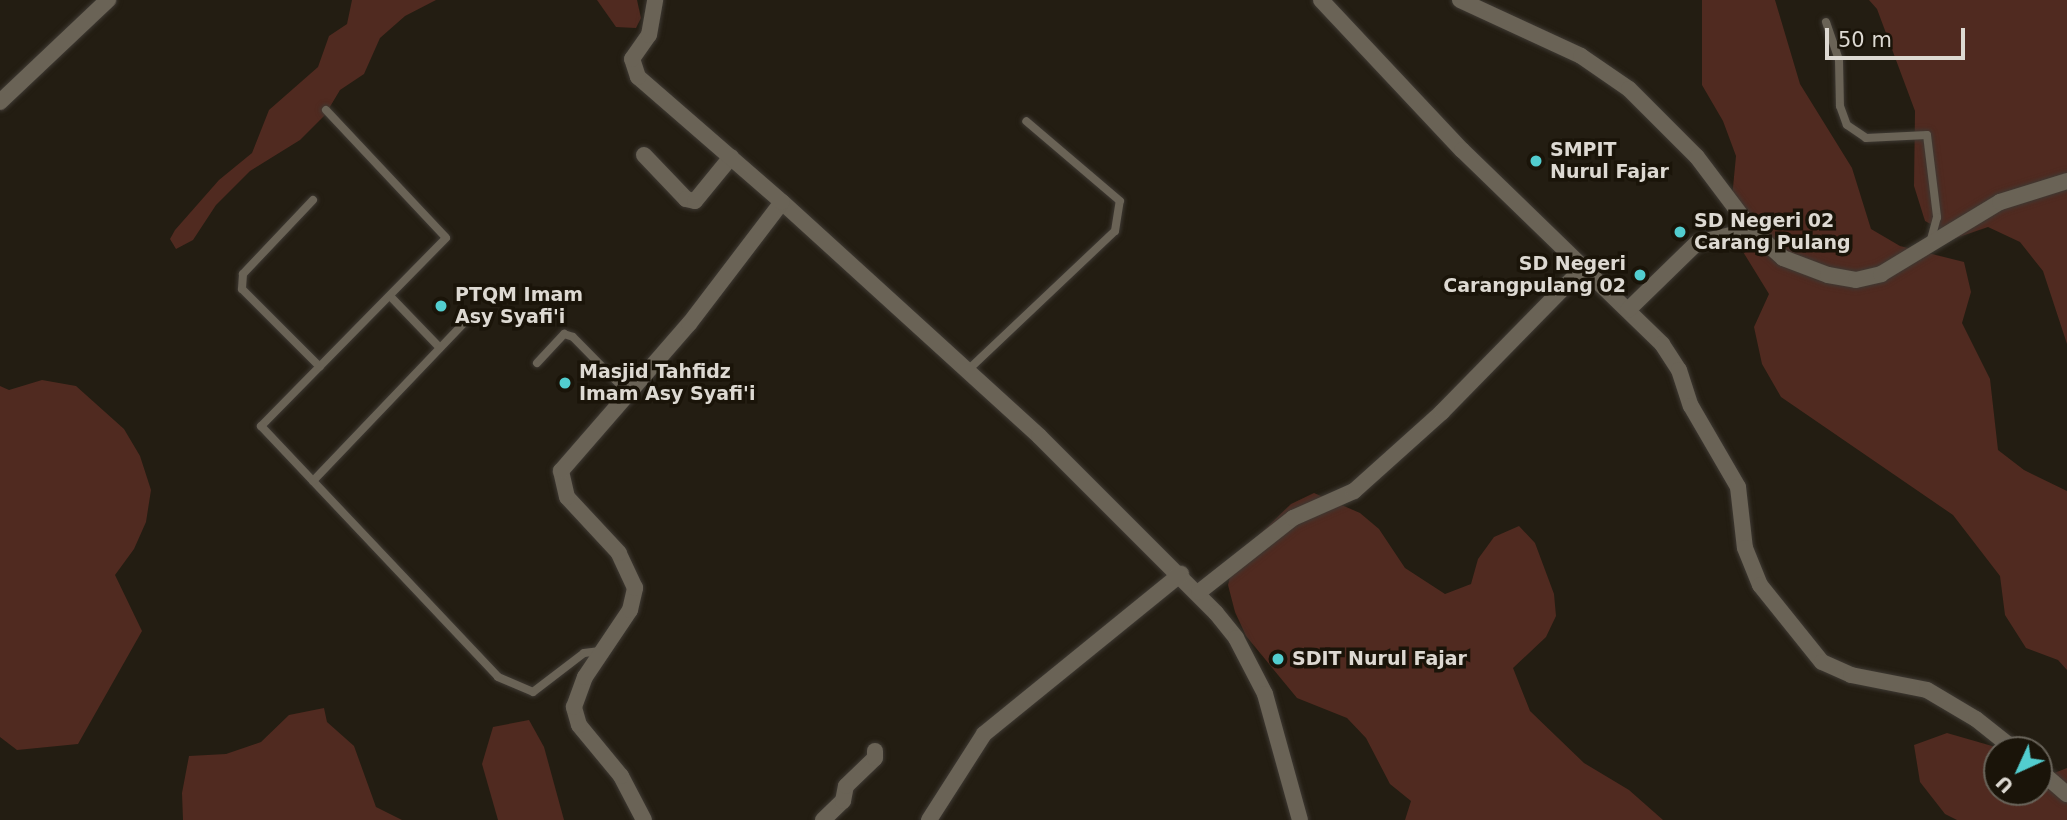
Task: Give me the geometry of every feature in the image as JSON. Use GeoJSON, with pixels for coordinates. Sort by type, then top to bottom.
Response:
{"type":"FeatureCollection","features":[{"type":"Feature","properties":{"kind":"street"},"geometry":{"type":"LineString","coordinates":[[0,102],[108,0]]}},
{"type":"Feature","properties":{"kind":"street"},"geometry":{"type":"LineString","coordinates":[[655,0],[653,23],[632,59],[633,68],[968,370],[1181,574],[1236,638],[1265,694],[1300,820]]}},
{"type":"Feature","properties":{"kind":"street"},"geometry":{"type":"LineString","coordinates":[[1321,0],[1433,120],[1628,310],[1672,358],[1691,406],[1738,486],[1745,548],[1760,585],[1822,662],[1851,675],[1927,690],[1976,719],[1997,736]]}},
{"type":"Feature","properties":{"kind":"street"},"geometry":{"type":"LineString","coordinates":[[1460,0],[1581,56],[1629,89],[1697,157],[1752,230],[1783,258],[1856,280],[1889,270],[2000,202],[2067,181]]}},
{"type":"Feature","properties":{"kind":"street"},"geometry":{"type":"LineString","coordinates":[[644,155],[686,200],[695,201],[731,157]]}},
{"type":"Feature","properties":{"kind":"street"},"geometry":{"type":"LineString","coordinates":[[644,820],[621,776],[575,716],[579,687],[630,610],[632,578],[619,554],[567,497],[560,479],[567,463],[689,324],[782,202]]}},
{"type":"Feature","properties":{"kind":"street"},"geometry":{"type":"LineString","coordinates":[[1628,310],[1697,243],[1752,230]]}},
{"type":"Feature","properties":{"kind":"street"},"geometry":{"type":"LineString","coordinates":[[1199,592],[1293,518],[1354,491],[1442,412],[1584,267]]}},
{"type":"Feature","properties":{"kind":"street"},"geometry":{"type":"LineString","coordinates":[[929,820],[984,734],[1181,574]]}},
{"type":"Feature","properties":{"kind":"street"},"geometry":{"type":"LineString","coordinates":[[823,820],[843,801],[846,786],[875,758],[875,751]]}},
{"type":"Feature","properties":{"kind":"street"},"geometry":{"type":"LineString","coordinates":[[2053,782],[2067,794]]}},
{"type":"Feature","properties":{"kind":"lane"},"geometry":{"type":"LineString","coordinates":[[1826,22],[1839,60],[1840,106],[1847,125],[1866,138],[1927,135],[1937,217],[1929,247]]}},
{"type":"Feature","properties":{"kind":"lane"},"geometry":{"type":"LineString","coordinates":[[326,110],[446,238],[261,426],[498,677],[533,692],[584,653],[603,651]]}},
{"type":"Feature","properties":{"kind":"lane"},"geometry":{"type":"LineString","coordinates":[[968,370],[1115,231],[1120,201],[1026,121]]}},
{"type":"Feature","properties":{"kind":"lane"},"geometry":{"type":"LineString","coordinates":[[313,200],[243,274],[242,289],[320,367]]}},
{"type":"Feature","properties":{"kind":"lane"},"geometry":{"type":"LineString","coordinates":[[390,296],[440,348]]}},
{"type":"Feature","properties":{"kind":"lane"},"geometry":{"type":"LineString","coordinates":[[313,481],[467,320]]}},
{"type":"Feature","properties":{"kind":"lane"},"geometry":{"type":"LineString","coordinates":[[537,363],[564,334],[573,337],[628,393]]}},
{"type":"Feature","properties":{"kind":"shaded area"},"geometry":{"type":"Polygon","coordinates":[[[352,0],[436,0],[405,16],[380,38],[364,74],[340,90],[325,115],[300,140],[250,171],[216,205],[193,240],[176,249],[170,239],[175,230],[219,180],[252,153],[269,110],[318,67],[329,36],[347,24],[352,0]]]}},
{"type":"Feature","properties":{"kind":"shaded area"},"geometry":{"type":"Polygon","coordinates":[[[597,0],[637,0],[641,18],[636,28],[616,27],[597,0]]]}},
{"type":"Feature","properties":{"kind":"shaded area"},"geometry":{"type":"Polygon","coordinates":[[[1702,0],[1775,0],[1800,84],[1852,168],[1871,229],[1900,246],[1964,262],[1971,292],[1962,323],[1990,379],[1998,450],[2024,470],[2067,491],[2067,670],[2058,660],[2026,648],[2005,615],[2000,576],[1953,515],[1781,397],[1762,364],[1754,327],[1769,294],[1729,229],[1736,156],[1723,121],[1702,85],[1702,0]]]}},
{"type":"Feature","properties":{"kind":"shaded area"},"geometry":{"type":"Polygon","coordinates":[[[1869,0],[2067,0],[2067,344],[2043,271],[2020,242],[1988,227],[1956,238],[1925,221],[1914,186],[1915,111],[1877,9],[1869,0]]]}},
{"type":"Feature","properties":{"kind":"shaded area"},"geometry":{"type":"Polygon","coordinates":[[[42,380],[76,386],[124,429],[140,456],[151,490],[146,522],[134,549],[115,575],[142,631],[78,744],[17,750],[0,737],[0,386],[9,390],[42,380]]]}},
{"type":"Feature","properties":{"kind":"shaded area"},"geometry":{"type":"Polygon","coordinates":[[[1314,493],[1360,513],[1379,529],[1405,568],[1445,594],[1471,584],[1478,559],[1494,537],[1519,526],[1535,543],[1554,594],[1556,616],[1546,637],[1513,668],[1530,711],[1584,763],[1629,790],[1663,820],[1405,820],[1411,801],[1390,784],[1366,738],[1347,718],[1297,698],[1246,636],[1235,612],[1228,585],[1234,559],[1291,504],[1314,493]]]}},
{"type":"Feature","properties":{"kind":"shaded area"},"geometry":{"type":"Polygon","coordinates":[[[324,708],[327,722],[354,746],[376,807],[402,820],[183,820],[182,793],[189,756],[226,754],[261,742],[289,715],[324,708]]]}},
{"type":"Feature","properties":{"kind":"shaded area"},"geometry":{"type":"Polygon","coordinates":[[[529,720],[544,747],[564,820],[498,820],[482,764],[493,727],[529,720]]]}},
{"type":"Feature","properties":{"kind":"shaded area"},"geometry":{"type":"Polygon","coordinates":[[[1947,733],[1983,743],[1983,806],[2053,806],[2053,774],[2067,768],[2067,820],[1957,820],[1945,814],[1920,782],[1914,745],[1947,733]]]}},
{"type":"Feature","properties":{"kind":"place","name":"SMPIT Nurul Fajar"},"geometry":{"type":"Point","coordinates":[1536,161]}},
{"type":"Feature","properties":{"kind":"place","name":"SD Negeri 02 Carang Pulang"},"geometry":{"type":"Point","coordinates":[1680,232]}},
{"type":"Feature","properties":{"kind":"place","name":"SD Negeri Carangpulang 02"},"geometry":{"type":"Point","coordinates":[1640,275]}},
{"type":"Feature","properties":{"kind":"place","name":"PTQM Imam Asy Syafi'i"},"geometry":{"type":"Point","coordinates":[441,306]}},
{"type":"Feature","properties":{"kind":"place","name":"Masjid Tahfidz Imam Asy Syafi'i"},"geometry":{"type":"Point","coordinates":[565,383]}},
{"type":"Feature","properties":{"kind":"place","name":"SDIT Nurul Fajar"},"geometry":{"type":"Point","coordinates":[1278,659]}}]}
